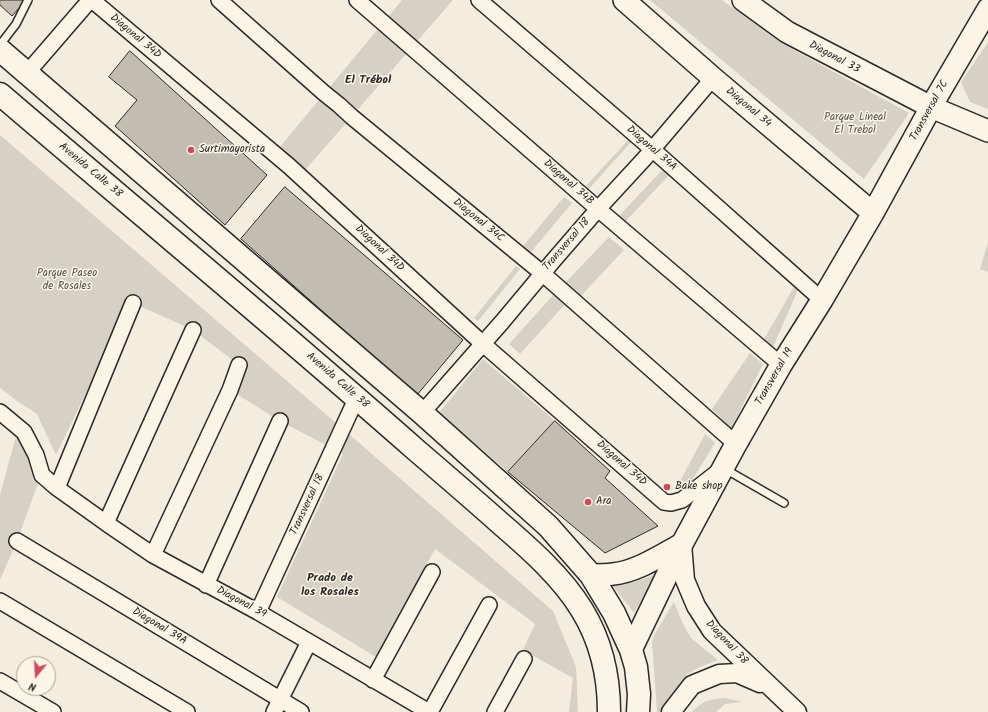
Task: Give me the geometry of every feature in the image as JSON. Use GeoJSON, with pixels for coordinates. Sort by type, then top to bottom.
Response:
{"type":"FeatureCollection","features":[{"type":"Feature","properties":{"kind":"main road","name":"Diagonal 34"},"geometry":{"type":"LineString","coordinates":[[624,0],[713,78],[873,213]]}},
{"type":"Feature","properties":{"kind":"main road","name":"Diagonal 33"},"geometry":{"type":"LineString","coordinates":[[743,0],[787,32],[931,107],[988,131]]}},
{"type":"Feature","properties":{"kind":"main road","name":"Transversal 7C"},"geometry":{"type":"LineString","coordinates":[[873,213],[931,107],[988,9]]}},
{"type":"Feature","properties":{"kind":"main road"},"geometry":{"type":"LineString","coordinates":[[0,50],[422,413],[548,526],[591,575],[614,613],[631,650],[636,667],[639,694],[638,712]]}},
{"type":"Feature","properties":{"kind":"main road","name":"Avenida Calle 38"},"geometry":{"type":"LineString","coordinates":[[0,94],[357,398],[530,549],[567,589],[582,610],[594,635],[603,661],[607,682],[609,712]]}},
{"type":"Feature","properties":{"kind":"main road","name":"Transversal 19"},"geometry":{"type":"LineString","coordinates":[[631,650],[682,544],[723,467],[781,364],[822,300],[873,213]]}},
{"type":"Feature","properties":{"kind":"main road"},"geometry":{"type":"LineString","coordinates":[[591,575],[614,574],[629,570],[657,558],[682,544]]}},
{"type":"Feature","properties":{"kind":"street"},"geometry":{"type":"LineString","coordinates":[[27,73],[91,0]]}},
{"type":"Feature","properties":{"kind":"street","name":"Diagonal 34D"},"geometry":{"type":"LineString","coordinates":[[91,0],[289,166],[482,344],[664,502],[671,503],[682,500],[723,467]]}},
{"type":"Feature","properties":{"kind":"street","name":"Diagonal 34C"},"geometry":{"type":"LineString","coordinates":[[219,0],[352,117],[542,274],[736,444]]}},
{"type":"Feature","properties":{"kind":"street","name":"Diagonal 34B"},"geometry":{"type":"LineString","coordinates":[[357,0],[781,364]]}},
{"type":"Feature","properties":{"kind":"street","name":"Diagonal 34A"},"geometry":{"type":"LineString","coordinates":[[479,0],[652,149],[822,300]]}},
{"type":"Feature","properties":{"kind":"street","name":"Transversal 18"},"geometry":{"type":"LineString","coordinates":[[422,413],[598,208],[645,158],[713,78]]}},
{"type":"Feature","properties":{"kind":"street"},"geometry":{"type":"LineString","coordinates":[[57,488],[133,303]]}},
{"type":"Feature","properties":{"kind":"street"},"geometry":{"type":"LineString","coordinates":[[106,523],[193,330]]}},
{"type":"Feature","properties":{"kind":"street"},"geometry":{"type":"LineString","coordinates":[[153,555],[230,390],[239,365]]}},
{"type":"Feature","properties":{"kind":"street","name":"Transversal 18"},"geometry":{"type":"LineString","coordinates":[[258,612],[357,398]]}},
{"type":"Feature","properties":{"kind":"street","name":"Diagonal 39"},"geometry":{"type":"LineString","coordinates":[[0,412],[24,432],[36,455],[42,474],[57,488],[106,523],[153,555],[258,612],[372,680],[430,712]]}},
{"type":"Feature","properties":{"kind":"street"},"geometry":{"type":"LineString","coordinates":[[206,585],[280,421]]}},
{"type":"Feature","properties":{"kind":"street","name":"Diagonal 39A"},"geometry":{"type":"LineString","coordinates":[[17,541],[277,706],[301,712]]}},
{"type":"Feature","properties":{"kind":"street","name":"Diagonal 38"},"geometry":{"type":"LineString","coordinates":[[682,544],[685,580],[696,606],[712,630],[771,689],[797,712]]}},
{"type":"Feature","properties":{"kind":"street"},"geometry":{"type":"LineString","coordinates":[[372,680],[432,572]]}},
{"type":"Feature","properties":{"kind":"street"},"geometry":{"type":"LineString","coordinates":[[0,601],[187,712]]}},
{"type":"Feature","properties":{"kind":"street"},"geometry":{"type":"LineString","coordinates":[[430,712],[490,605]]}},
{"type":"Feature","properties":{"kind":"street"},"geometry":{"type":"LineString","coordinates":[[277,706],[309,642]]}},
{"type":"Feature","properties":{"kind":"street"},"geometry":{"type":"LineString","coordinates":[[495,712],[524,659]]}},
{"type":"Feature","properties":{"kind":"street","name":"Diagonal 38"},"geometry":{"type":"LineString","coordinates":[[671,712],[692,685],[718,674],[737,673],[771,689]]}},
{"type":"Feature","properties":{"kind":"street"},"geometry":{"type":"LineString","coordinates":[[0,681],[53,712]]}},
{"type":"Feature","properties":{"kind":"lane"},"geometry":{"type":"LineString","coordinates":[[0,45],[16,24],[22,9],[28,0]]}},
{"type":"Feature","properties":{"kind":"lane"},"geometry":{"type":"LineString","coordinates":[[723,467],[784,503]]}},
{"type":"Feature","properties":{"kind":"green space"},"geometry":{"type":"Polygon","coordinates":[[[402,0],[453,0],[300,176],[274,154],[402,0]]]}},
{"type":"Feature","properties":{"kind":"green space","name":"Parque Lineal El Trebol"},"geometry":{"type":"Polygon","coordinates":[[[650,0],[722,0],[781,43],[909,113],[864,179],[650,0]]]}},
{"type":"Feature","properties":{"kind":"green space"},"geometry":{"type":"Polygon","coordinates":[[[988,42],[988,109],[970,102],[961,82],[988,42]]]}},
{"type":"Feature","properties":{"kind":"green space","name":"Parque Paseo de Rosales"},"geometry":{"type":"Polygon","coordinates":[[[0,135],[553,611],[576,667],[578,712],[569,712],[573,678],[523,650],[535,624],[435,549],[376,657],[277,597],[343,454],[280,421],[230,390],[239,365],[193,330],[133,303],[125,312],[56,455],[37,414],[0,388],[0,135]]]}},
{"type":"Feature","properties":{"kind":"green space"},"geometry":{"type":"Polygon","coordinates":[[[630,138],[633,140],[587,191],[584,188],[630,138]]]}},
{"type":"Feature","properties":{"kind":"green space"},"geometry":{"type":"Polygon","coordinates":[[[664,168],[670,174],[625,222],[619,216],[664,168]]]}},
{"type":"Feature","properties":{"kind":"green space"},"geometry":{"type":"Polygon","coordinates":[[[564,197],[572,203],[531,252],[523,246],[564,197]]]}},
{"type":"Feature","properties":{"kind":"green space"},"geometry":{"type":"Polygon","coordinates":[[[609,237],[624,250],[578,299],[563,285],[609,237]]]}},
{"type":"Feature","properties":{"kind":"green space"},"geometry":{"type":"Polygon","coordinates":[[[988,242],[988,272],[980,269],[988,242]]]}},
{"type":"Feature","properties":{"kind":"green space"},"geometry":{"type":"Polygon","coordinates":[[[516,266],[520,269],[478,321],[474,318],[516,266]]]}},
{"type":"Feature","properties":{"kind":"green space"},"geometry":{"type":"Polygon","coordinates":[[[794,287],[798,290],[773,347],[764,339],[794,287]]]}},
{"type":"Feature","properties":{"kind":"green space"},"geometry":{"type":"Polygon","coordinates":[[[555,293],[566,303],[520,354],[509,344],[555,293]]]}},
{"type":"Feature","properties":{"kind":"green space"},"geometry":{"type":"Polygon","coordinates":[[[750,353],[763,364],[731,429],[712,409],[750,353]]]}},
{"type":"Feature","properties":{"kind":"green space"},"geometry":{"type":"Polygon","coordinates":[[[483,359],[555,421],[508,472],[439,413],[483,359]]]}},
{"type":"Feature","properties":{"kind":"green space"},"geometry":{"type":"Polygon","coordinates":[[[19,425],[40,478],[17,541],[0,580],[0,495],[19,425]]]}},
{"type":"Feature","properties":{"kind":"green space"},"geometry":{"type":"Polygon","coordinates":[[[705,434],[715,443],[686,490],[675,491],[705,434]]]}},
{"type":"Feature","properties":{"kind":"green space"},"geometry":{"type":"Polygon","coordinates":[[[657,574],[634,613],[613,586],[631,583],[657,574]]]}},
{"type":"Feature","properties":{"kind":"green space"},"geometry":{"type":"Polygon","coordinates":[[[674,602],[683,624],[691,638],[718,660],[687,674],[664,712],[657,712],[652,642],[654,635],[674,602]]]}},
{"type":"Feature","properties":{"kind":"green space"},"geometry":{"type":"Polygon","coordinates":[[[725,698],[743,702],[725,704],[716,712],[692,712],[699,705],[707,701],[725,698]]]}},
{"type":"Feature","properties":{"kind":"building"},"geometry":{"type":"Polygon","coordinates":[[[0,0],[26,0],[12,16],[0,5],[0,0]]]}},
{"type":"Feature","properties":{"kind":"building","name":"Surtimayorista"},"geometry":{"type":"Polygon","coordinates":[[[130,51],[267,175],[225,225],[115,126],[137,100],[109,77],[130,51]]]}},
{"type":"Feature","properties":{"kind":"building"},"geometry":{"type":"Polygon","coordinates":[[[285,187],[463,340],[417,395],[241,239],[285,187]]]}},
{"type":"Feature","properties":{"kind":"building","name":"Ara"},"geometry":{"type":"Polygon","coordinates":[[[555,421],[610,471],[605,478],[658,526],[605,553],[508,472],[555,421]]]}},
{"type":"Feature","properties":{"kind":"place","name":"Surtimayorista"},"geometry":{"type":"Point","coordinates":[191,150]}},
{"type":"Feature","properties":{"kind":"place","name":"Bake shop"},"geometry":{"type":"Point","coordinates":[667,487]}},
{"type":"Feature","properties":{"kind":"place","name":"Ara"},"geometry":{"type":"Point","coordinates":[588,502]}},
{"type":"Feature","properties":{"kind":"district","name":"El Trébol"},"geometry":{"type":"Point","coordinates":[368,81]}},
{"type":"Feature","properties":{"kind":"district","name":"Prado de los Rosales"},"geometry":{"type":"Point","coordinates":[330,586]}}]}
